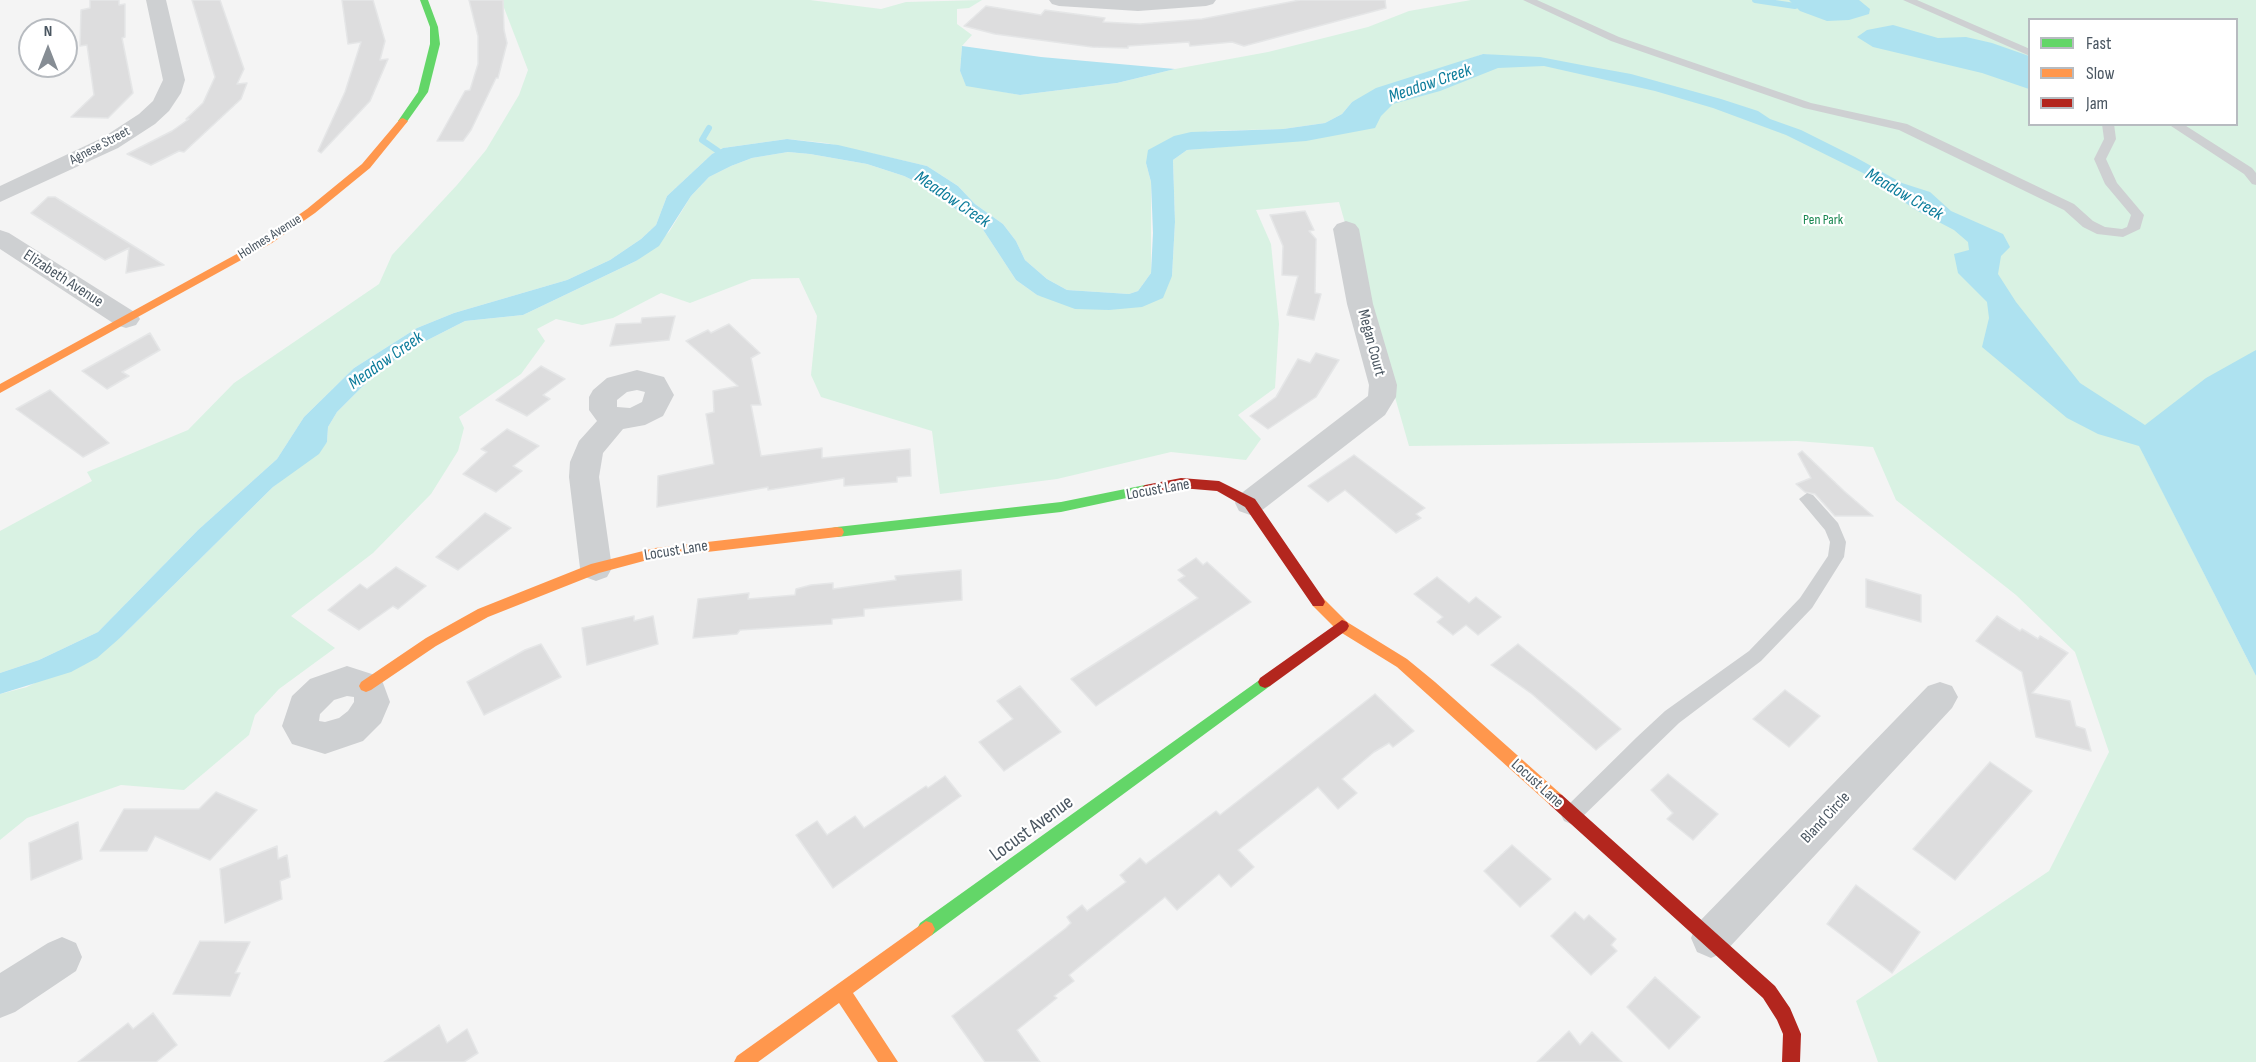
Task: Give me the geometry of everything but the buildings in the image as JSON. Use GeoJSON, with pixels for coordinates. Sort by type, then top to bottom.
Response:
{"type":"FeatureCollection","features":[{"type":"Feature","properties":{"kind":"street","name":"Agnese Street"},"geometry":{"type":"LineString","coordinates":[[0,195],[110,143],[147,119],[161,106],[170,93],[174,80],[156,0]]}},
{"type":"Feature","properties":{"kind":"street","name":"Holmes Avenue"},"geometry":{"type":"LineString","coordinates":[[0,389],[268,241],[336,192],[390,140],[423,92],[431,67],[434,27],[424,0]]}},
{"type":"Feature","properties":{"kind":"street"},"geometry":{"type":"LineString","coordinates":[[1059,0],[1138,5],[1206,0]]}},
{"type":"Feature","properties":{"kind":"street","name":"Megan Court"},"geometry":{"type":"LineString","coordinates":[[1250,503],[1375,408],[1382,397],[1383,385],[1360,304],[1346,229]]}},
{"type":"Feature","properties":{"kind":"street","name":"Elizabeth Avenue"},"geometry":{"type":"LineString","coordinates":[[0,238],[126,320]]}},
{"type":"Feature","properties":{"kind":"street"},"geometry":{"type":"LineString","coordinates":[[596,568],[584,477],[585,462],[590,449],[615,419]]}},
{"type":"Feature","properties":{"kind":"street","name":"Locust Lane"},"geometry":{"type":"LineString","coordinates":[[366,686],[431,642],[483,613],[548,585],[596,568],[686,547],[920,525],[1061,507],[1181,483],[1219,486],[1250,503],[1320,604],[1342,626],[1402,663],[1421,678],[1769,992],[1784,1014],[1792,1034],[1791,1062]]}},
{"type":"Feature","properties":{"kind":"street","name":"Locust Avenue"},"geometry":{"type":"LineString","coordinates":[[743,1062],[1342,626]]}},
{"type":"Feature","properties":{"kind":"street","name":"Bland Circle"},"geometry":{"type":"LineString","coordinates":[[1711,938],[1940,697]]}},
{"type":"Feature","properties":{"kind":"street"},"geometry":{"type":"LineString","coordinates":[[0,997],[62,957]]}},
{"type":"Feature","properties":{"kind":"street"},"geometry":{"type":"LineString","coordinates":[[842,992],[889,1062]]}},
{"type":"Feature","properties":{"kind":"lane"},"geometry":{"type":"LineString","coordinates":[[1528,0],[1615,39],[1808,106],[1903,127],[2069,207],[2088,224],[2102,231],[2123,233],[2133,229],[2138,215],[2111,184],[2100,159],[2110,139],[2108,126]]}},
{"type":"Feature","properties":{"kind":"lane"},"geometry":{"type":"LineString","coordinates":[[1908,0],[2028,52]]}},
{"type":"Feature","properties":{"kind":"lane"},"geometry":{"type":"LineString","coordinates":[[2177,126],[2253,175]]}},
{"type":"Feature","properties":{"kind":"lane"},"geometry":{"type":"LineString","coordinates":[[1571,815],[1672,717],[1755,656],[1806,603],[1836,557],[1838,542],[1832,527],[1807,499]]}},
{"type":"Feature","properties":{"kind":"green space","name":"Pen Park"},"geometry":{"type":"Polygon","coordinates":[[[501,0],[810,0],[881,9],[906,2],[982,0],[969,8],[957,9],[957,24],[972,35],[962,46],[960,71],[966,85],[1020,95],[1117,83],[1175,69],[1268,52],[1368,27],[1409,11],[1471,0],[2256,0],[2256,407],[2143,453],[2256,676],[2256,1062],[1878,1062],[1856,1001],[2049,871],[2109,752],[2075,652],[2016,595],[1896,500],[1873,447],[1797,441],[1409,446],[1339,202],[1256,210],[1271,244],[1279,324],[1275,388],[1238,415],[1261,439],[1246,460],[1171,452],[1057,479],[940,494],[932,431],[821,397],[811,375],[817,316],[799,278],[752,279],[690,303],[661,293],[613,318],[582,325],[556,319],[537,329],[545,341],[521,374],[459,417],[464,428],[458,451],[431,494],[373,553],[291,616],[335,648],[279,689],[255,715],[249,735],[184,790],[121,785],[27,818],[0,840],[0,694],[27,687],[121,637],[273,487],[327,442],[328,427],[337,412],[374,375],[408,350],[465,321],[523,315],[636,261],[669,232],[691,196],[709,177],[752,158],[788,152],[867,164],[904,176],[937,192],[951,206],[980,225],[1016,280],[1037,295],[1109,310],[1172,276],[1175,222],[1173,160],[1187,150],[1320,138],[1317,128],[1503,56],[1483,54],[1352,102],[1342,114],[1325,123],[1283,129],[1208,131],[1146,163],[1151,182],[1151,273],[1138,291],[1129,294],[1067,290],[1047,279],[1025,260],[1016,241],[1003,224],[975,204],[958,186],[927,166],[826,143],[787,139],[723,148],[712,154],[667,196],[656,225],[641,239],[610,260],[567,280],[454,313],[417,328],[354,368],[304,417],[277,459],[198,530],[98,632],[39,660],[0,673],[0,531],[92,481],[87,472],[188,430],[234,383],[379,284],[392,255],[486,150],[519,95],[528,70],[501,0]]]}},
{"type":"Feature","properties":{"kind":"water"},"geometry":{"type":"Polygon","coordinates":[[[1789,0],[1859,0],[1870,9],[1869,14],[1849,20],[1827,21],[1800,11],[1789,0]]]}},
{"type":"Feature","properties":{"kind":"water"},"geometry":{"type":"Polygon","coordinates":[[[1893,25],[1938,38],[1966,37],[2028,56],[2028,89],[1982,73],[1873,47],[1857,37],[1867,30],[1893,25]]]}},
{"type":"Feature","properties":{"kind":"water"},"geometry":{"type":"Polygon","coordinates":[[[962,46],[1041,57],[1175,69],[1117,83],[1020,95],[966,86],[960,71],[962,46]]]}},
{"type":"Feature","properties":{"kind":"water","name":"Meadow Creek"},"geometry":{"type":"Polygon","coordinates":[[[1483,54],[1540,57],[1631,74],[1721,99],[1758,111],[1770,119],[1801,130],[1902,183],[1930,192],[1951,211],[2003,234],[2010,247],[2001,256],[1998,274],[2016,302],[2080,383],[2145,425],[2206,378],[2256,350],[2256,676],[2139,446],[2098,434],[2067,418],[1982,347],[1989,318],[1987,302],[1958,273],[1954,254],[1969,250],[1968,242],[1954,230],[1914,209],[1867,175],[1786,135],[1713,108],[1655,91],[1544,66],[1498,68],[1440,91],[1393,104],[1381,116],[1375,128],[1306,141],[1187,150],[1173,160],[1175,222],[1172,276],[1163,298],[1142,307],[1109,310],[1075,309],[1037,295],[1016,280],[980,225],[951,206],[937,192],[904,176],[867,164],[788,152],[752,158],[731,166],[709,177],[691,196],[659,246],[636,261],[523,315],[465,321],[408,350],[374,375],[337,412],[328,427],[327,442],[319,454],[273,487],[97,658],[71,672],[0,694],[0,673],[39,660],[98,632],[198,530],[277,459],[304,417],[354,368],[417,328],[454,313],[567,280],[610,260],[641,239],[656,225],[667,196],[712,154],[723,148],[787,139],[838,145],[927,166],[958,186],[975,204],[1003,224],[1016,241],[1025,260],[1047,279],[1067,290],[1129,294],[1138,291],[1151,273],[1153,233],[1151,182],[1146,163],[1148,150],[1174,136],[1191,132],[1283,129],[1325,123],[1342,114],[1352,102],[1376,88],[1483,54]]]}},
{"type":"Feature","properties":{"kind":"waterway"},"geometry":{"type":"LineString","coordinates":[[1755,0],[1795,6]]}},
{"type":"Feature","properties":{"kind":"waterway"},"geometry":{"type":"LineString","coordinates":[[709,128],[702,140],[718,151]]}},
{"type":"Feature","properties":{"kind":"traffic: fast"},"geometry":{"type":"LineString","coordinates":[[403,121],[423,92],[435,44],[434,27],[424,0]]}},
{"type":"Feature","properties":{"kind":"traffic: fast"},"geometry":{"type":"LineString","coordinates":[[837,532],[1061,507],[1145,490]]}},
{"type":"Feature","properties":{"kind":"traffic: fast"},"geometry":{"type":"LineString","coordinates":[[926,929],[1265,682]]}},
{"type":"Feature","properties":{"kind":"traffic: slow"},"geometry":{"type":"LineString","coordinates":[[0,389],[268,241],[311,211],[366,166],[403,121]]}},
{"type":"Feature","properties":{"kind":"traffic: slow"},"geometry":{"type":"LineString","coordinates":[[366,686],[431,642],[483,613],[596,568],[655,553],[837,532]]}},
{"type":"Feature","properties":{"kind":"traffic: slow"},"geometry":{"type":"LineString","coordinates":[[1318,602],[1342,626],[1402,663],[1430,686],[1556,800]]}},
{"type":"Feature","properties":{"kind":"traffic: slow"},"geometry":{"type":"LineString","coordinates":[[743,1062],[926,929]]}},
{"type":"Feature","properties":{"kind":"traffic: slow"},"geometry":{"type":"LineString","coordinates":[[842,992],[889,1062]]}},
{"type":"Feature","properties":{"kind":"traffic: jam"},"geometry":{"type":"LineString","coordinates":[[1145,490],[1181,483],[1219,486],[1250,503],[1318,602]]}},
{"type":"Feature","properties":{"kind":"traffic: jam"},"geometry":{"type":"LineString","coordinates":[[1265,682],[1342,626]]}},
{"type":"Feature","properties":{"kind":"traffic: jam"},"geometry":{"type":"LineString","coordinates":[[1556,800],[1769,992],[1784,1014],[1792,1034],[1791,1062]]}}]}
